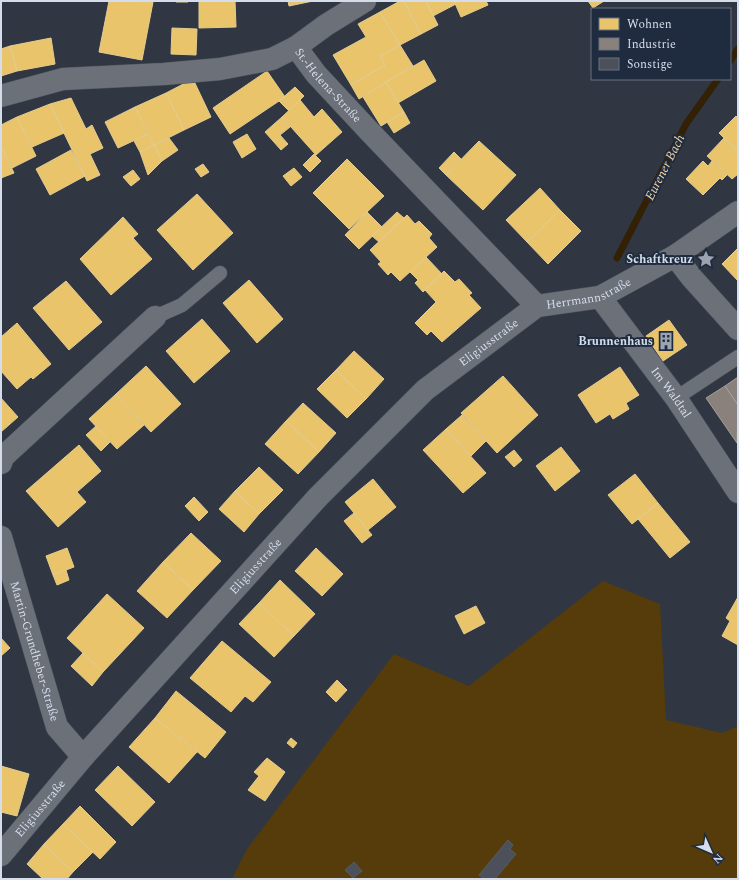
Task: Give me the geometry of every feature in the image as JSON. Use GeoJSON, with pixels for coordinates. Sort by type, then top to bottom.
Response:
{"type":"FeatureCollection","features":[{"type":"Feature","properties":{"kind":"street"},"geometry":{"type":"LineString","coordinates":[[296,47],[326,25],[365,1]]}},
{"type":"Feature","properties":{"kind":"street","name":"St.-Helena-Straße"},"geometry":{"type":"LineString","coordinates":[[1,96],[63,79],[164,74],[250,64],[272,59],[296,47],[316,74],[537,306]]}},
{"type":"Feature","properties":{"kind":"street","name":"Herrmannstraße"},"geometry":{"type":"LineString","coordinates":[[537,306],[600,297],[675,256],[738,212]]}},
{"type":"Feature","properties":{"kind":"street"},"geometry":{"type":"LineString","coordinates":[[675,256],[692,278],[738,329]]}},
{"type":"Feature","properties":{"kind":"street","name":"Im Waldtal"},"geometry":{"type":"LineString","coordinates":[[600,297],[676,398],[738,492]]}},
{"type":"Feature","properties":{"kind":"street","name":"Eligiusstraße"},"geometry":{"type":"LineString","coordinates":[[1,855],[83,757],[318,497],[425,390],[537,306]]}},
{"type":"Feature","properties":{"kind":"street"},"geometry":{"type":"LineString","coordinates":[[1,463],[3,457],[155,317]]}},
{"type":"Feature","properties":{"kind":"street","name":"Martin-Grundheber-Straße"},"geometry":{"type":"LineString","coordinates":[[1,536],[57,727],[83,757]]}},
{"type":"Feature","properties":{"kind":"lane"},"geometry":{"type":"LineString","coordinates":[[155,317],[182,305],[220,273]]}},
{"type":"Feature","properties":{"kind":"lane"},"geometry":{"type":"LineString","coordinates":[[676,398],[738,357]]}},
{"type":"Feature","properties":{"kind":"shaded area"},"geometry":{"type":"Polygon","coordinates":[[[603,581],[660,604],[666,720],[722,733],[738,726],[738,879],[232,879],[247,849],[394,654],[469,686],[603,581]]]}},
{"type":"Feature","properties":{"kind":"building: Wohnen"},"geometry":{"type":"Polygon","coordinates":[[[109,1],[153,2],[142,60],[99,52],[109,1]]]}},
{"type":"Feature","properties":{"kind":"building: Wohnen"},"geometry":{"type":"Polygon","coordinates":[[[188,1],[188,2],[176,2],[188,1]]]}},
{"type":"Feature","properties":{"kind":"building: Wohnen"},"geometry":{"type":"Polygon","coordinates":[[[199,1],[235,1],[236,27],[199,28],[199,1]]]}},
{"type":"Feature","properties":{"kind":"building: Wohnen"},"geometry":{"type":"Polygon","coordinates":[[[288,1],[313,1],[289,6],[288,1]]]}},
{"type":"Feature","properties":{"kind":"building: Wohnen"},"geometry":{"type":"Polygon","coordinates":[[[400,1],[404,1],[421,34],[400,45],[380,12],[400,1]]]}},
{"type":"Feature","properties":{"kind":"building: Wohnen"},"geometry":{"type":"Polygon","coordinates":[[[404,1],[426,1],[438,25],[421,34],[404,1]]]}},
{"type":"Feature","properties":{"kind":"building: Wohnen"},"geometry":{"type":"Polygon","coordinates":[[[426,1],[454,1],[456,4],[433,16],[426,1]]]}},
{"type":"Feature","properties":{"kind":"building: Wohnen"},"geometry":{"type":"Polygon","coordinates":[[[454,1],[486,1],[488,5],[461,17],[454,1]]]}},
{"type":"Feature","properties":{"kind":"building: Wohnen"},"geometry":{"type":"Polygon","coordinates":[[[588,1],[604,1],[593,8],[588,1]]]}},
{"type":"Feature","properties":{"kind":"building: Wohnen"},"geometry":{"type":"Polygon","coordinates":[[[380,12],[400,45],[380,56],[385,65],[351,85],[333,55],[366,37],[358,24],[380,12]]]}},
{"type":"Feature","properties":{"kind":"building: Wohnen"},"geometry":{"type":"Polygon","coordinates":[[[172,28],[197,29],[196,55],[171,54],[172,28]]]}},
{"type":"Feature","properties":{"kind":"building: Wohnen"},"geometry":{"type":"Polygon","coordinates":[[[51,38],[55,64],[17,71],[10,46],[51,38]]]}},
{"type":"Feature","properties":{"kind":"building: Wohnen"},"geometry":{"type":"Polygon","coordinates":[[[400,45],[413,66],[359,99],[351,85],[385,65],[380,56],[400,45]]]}},
{"type":"Feature","properties":{"kind":"building: Wohnen"},"geometry":{"type":"Polygon","coordinates":[[[10,46],[17,71],[1,76],[1,49],[10,46]]]}},
{"type":"Feature","properties":{"kind":"building: Wohnen"},"geometry":{"type":"Polygon","coordinates":[[[424,60],[436,81],[398,103],[386,82],[424,60]]]}},
{"type":"Feature","properties":{"kind":"building: Wohnen"},"geometry":{"type":"Polygon","coordinates":[[[267,71],[285,97],[230,134],[213,108],[267,71]]]}},
{"type":"Feature","properties":{"kind":"building: Wohnen"},"geometry":{"type":"Polygon","coordinates":[[[193,79],[211,117],[184,130],[166,93],[193,79]]]}},
{"type":"Feature","properties":{"kind":"building: Wohnen"},"geometry":{"type":"Polygon","coordinates":[[[386,82],[404,112],[381,126],[363,97],[386,82]]]}},
{"type":"Feature","properties":{"kind":"building: Wohnen"},"geometry":{"type":"Polygon","coordinates":[[[295,87],[304,96],[289,111],[279,101],[295,87]]]}},
{"type":"Feature","properties":{"kind":"building: Wohnen"},"geometry":{"type":"Polygon","coordinates":[[[166,93],[184,130],[154,145],[135,107],[166,93]]]}},
{"type":"Feature","properties":{"kind":"building: Wohnen"},"geometry":{"type":"Polygon","coordinates":[[[71,98],[86,129],[92,125],[103,148],[90,154],[100,175],[87,181],[50,104],[71,98]]]}},
{"type":"Feature","properties":{"kind":"building: Wohnen"},"geometry":{"type":"Polygon","coordinates":[[[300,100],[314,117],[322,109],[342,132],[316,155],[282,117],[300,100]]]}},
{"type":"Feature","properties":{"kind":"building: Wohnen"},"geometry":{"type":"Polygon","coordinates":[[[50,104],[64,133],[32,147],[17,117],[50,104]]]}},
{"type":"Feature","properties":{"kind":"building: Wohnen"},"geometry":{"type":"Polygon","coordinates":[[[135,107],[148,134],[118,148],[105,122],[135,107]]]}},
{"type":"Feature","properties":{"kind":"building: Wohnen"},"geometry":{"type":"Polygon","coordinates":[[[404,112],[410,123],[394,133],[387,122],[404,112]]]}},
{"type":"Feature","properties":{"kind":"building: Wohnen"},"geometry":{"type":"Polygon","coordinates":[[[736,116],[738,118],[738,152],[719,133],[736,116]]]}},
{"type":"Feature","properties":{"kind":"building: Wohnen"},"geometry":{"type":"Polygon","coordinates":[[[17,117],[36,156],[12,168],[1,146],[1,125],[17,117]]]}},
{"type":"Feature","properties":{"kind":"building: Wohnen"},"geometry":{"type":"Polygon","coordinates":[[[282,117],[290,127],[280,135],[288,144],[281,150],[265,132],[282,117]]]}},
{"type":"Feature","properties":{"kind":"building: Wohnen"},"geometry":{"type":"Polygon","coordinates":[[[148,134],[154,145],[140,152],[134,141],[148,134]]]}},
{"type":"Feature","properties":{"kind":"building: Wohnen"},"geometry":{"type":"Polygon","coordinates":[[[247,134],[256,149],[242,158],[233,142],[247,134]]]}},
{"type":"Feature","properties":{"kind":"building: Wohnen"},"geometry":{"type":"Polygon","coordinates":[[[169,138],[178,150],[162,161],[154,145],[169,138]]]}},
{"type":"Feature","properties":{"kind":"building: Wohnen"},"geometry":{"type":"Polygon","coordinates":[[[724,138],[738,152],[738,174],[732,179],[707,156],[724,138]]]}},
{"type":"Feature","properties":{"kind":"building: Wohnen"},"geometry":{"type":"Polygon","coordinates":[[[479,141],[516,175],[483,210],[446,175],[479,141]]]}},
{"type":"Feature","properties":{"kind":"building: Wohnen"},"geometry":{"type":"Polygon","coordinates":[[[154,145],[162,161],[148,175],[140,152],[154,145]]]}},
{"type":"Feature","properties":{"kind":"building: Wohnen"},"geometry":{"type":"Polygon","coordinates":[[[1,146],[14,173],[1,178],[1,146]]]}},
{"type":"Feature","properties":{"kind":"building: Wohnen"},"geometry":{"type":"Polygon","coordinates":[[[71,150],[85,176],[50,195],[36,169],[71,150]]]}},
{"type":"Feature","properties":{"kind":"building: Wohnen"},"geometry":{"type":"Polygon","coordinates":[[[454,152],[461,159],[446,175],[439,168],[454,152]]]}},
{"type":"Feature","properties":{"kind":"building: Wohnen"},"geometry":{"type":"Polygon","coordinates":[[[314,154],[321,161],[310,172],[303,165],[314,154]]]}},
{"type":"Feature","properties":{"kind":"building: Wohnen"},"geometry":{"type":"Polygon","coordinates":[[[347,159],[384,196],[349,229],[313,193],[347,159]]]}},
{"type":"Feature","properties":{"kind":"building: Wohnen"},"geometry":{"type":"Polygon","coordinates":[[[703,161],[708,166],[712,161],[727,175],[722,180],[720,178],[703,195],[686,179],[703,161]]]}},
{"type":"Feature","properties":{"kind":"building: Wohnen"},"geometry":{"type":"Polygon","coordinates":[[[203,164],[209,172],[201,177],[195,169],[203,164]]]}},
{"type":"Feature","properties":{"kind":"building: Wohnen"},"geometry":{"type":"Polygon","coordinates":[[[294,168],[302,177],[291,186],[283,176],[294,168]]]}},
{"type":"Feature","properties":{"kind":"building: Wohnen"},"geometry":{"type":"Polygon","coordinates":[[[133,170],[140,179],[131,186],[123,177],[133,170]]]}},
{"type":"Feature","properties":{"kind":"building: Wohnen"},"geometry":{"type":"Polygon","coordinates":[[[540,188],[560,210],[527,242],[506,220],[540,188]]]}},
{"type":"Feature","properties":{"kind":"building: Wohnen"},"geometry":{"type":"Polygon","coordinates":[[[197,194],[233,233],[193,270],[157,230],[197,194]]]}},
{"type":"Feature","properties":{"kind":"building: Wohnen"},"geometry":{"type":"Polygon","coordinates":[[[560,210],[581,231],[548,264],[527,242],[560,210]]]}},
{"type":"Feature","properties":{"kind":"building: Wohnen"},"geometry":{"type":"Polygon","coordinates":[[[367,212],[382,227],[359,249],[345,235],[367,212]]]}},
{"type":"Feature","properties":{"kind":"building: Wohnen"},"geometry":{"type":"Polygon","coordinates":[[[397,212],[404,218],[379,242],[372,236],[397,212]]]}},
{"type":"Feature","properties":{"kind":"building: Wohnen"},"geometry":{"type":"Polygon","coordinates":[[[407,215],[415,224],[419,221],[432,234],[429,238],[437,247],[400,281],[391,272],[388,275],[378,264],[381,262],[370,250],[407,215]]]}},
{"type":"Feature","properties":{"kind":"building: Wohnen"},"geometry":{"type":"Polygon","coordinates":[[[123,217],[138,234],[133,238],[152,259],[111,295],[80,259],[123,217]]]}},
{"type":"Feature","properties":{"kind":"building: Wohnen"},"geometry":{"type":"Polygon","coordinates":[[[738,248],[738,281],[722,264],[738,248]]]}},
{"type":"Feature","properties":{"kind":"building: Wohnen"},"geometry":{"type":"Polygon","coordinates":[[[426,257],[442,274],[423,292],[415,283],[418,280],[410,272],[426,257]]]}},
{"type":"Feature","properties":{"kind":"building: Wohnen"},"geometry":{"type":"Polygon","coordinates":[[[444,271],[455,282],[459,279],[472,293],[469,295],[481,308],[442,342],[431,331],[427,335],[415,323],[436,302],[425,290],[444,271]]]}},
{"type":"Feature","properties":{"kind":"building: Wohnen"},"geometry":{"type":"Polygon","coordinates":[[[249,280],[283,319],[257,343],[223,303],[249,280]]]}},
{"type":"Feature","properties":{"kind":"building: Wohnen"},"geometry":{"type":"Polygon","coordinates":[[[66,281],[102,322],[69,350],[33,308],[66,281]]]}},
{"type":"Feature","properties":{"kind":"building: Wohnen"},"geometry":{"type":"Polygon","coordinates":[[[202,319],[230,351],[194,383],[166,351],[202,319]]]}},
{"type":"Feature","properties":{"kind":"building: Wohnen","name":"Brunnenhaus"},"geometry":{"type":"Polygon","coordinates":[[[669,320],[687,345],[663,361],[646,336],[669,320]]]}},
{"type":"Feature","properties":{"kind":"building: Wohnen"},"geometry":{"type":"Polygon","coordinates":[[[17,323],[51,364],[33,379],[31,377],[17,389],[1,371],[1,337],[17,323]]]}},
{"type":"Feature","properties":{"kind":"building: Wohnen"},"geometry":{"type":"Polygon","coordinates":[[[354,351],[384,379],[366,399],[336,370],[354,351]]]}},
{"type":"Feature","properties":{"kind":"building: Wohnen"},"geometry":{"type":"Polygon","coordinates":[[[146,366],[181,404],[151,432],[116,394],[146,366]]]}},
{"type":"Feature","properties":{"kind":"building: Wohnen"},"geometry":{"type":"Polygon","coordinates":[[[620,367],[639,395],[626,403],[629,409],[613,419],[610,414],[596,423],[578,395],[620,367]]]}},
{"type":"Feature","properties":{"kind":"building: Wohnen"},"geometry":{"type":"Polygon","coordinates":[[[336,370],[366,399],[347,418],[317,389],[336,370]]]}},
{"type":"Feature","properties":{"kind":"building: Wohnen"},"geometry":{"type":"Polygon","coordinates":[[[503,376],[538,415],[497,453],[461,413],[503,376]]]}},
{"type":"Feature","properties":{"kind":"building: Wohnen"},"geometry":{"type":"Polygon","coordinates":[[[116,394],[144,425],[117,449],[89,419],[116,394]]]}},
{"type":"Feature","properties":{"kind":"building: Wohnen"},"geometry":{"type":"Polygon","coordinates":[[[1,398],[18,417],[1,432],[1,398]]]}},
{"type":"Feature","properties":{"kind":"building: Wohnen"},"geometry":{"type":"Polygon","coordinates":[[[303,403],[336,433],[319,452],[286,421],[303,403]]]}},
{"type":"Feature","properties":{"kind":"building: Wohnen"},"geometry":{"type":"Polygon","coordinates":[[[462,415],[486,441],[471,456],[446,429],[462,415]]]}},
{"type":"Feature","properties":{"kind":"building: Wohnen"},"geometry":{"type":"Polygon","coordinates":[[[286,421],[319,452],[298,474],[265,444],[286,421]]]}},
{"type":"Feature","properties":{"kind":"building: Wohnen"},"geometry":{"type":"Polygon","coordinates":[[[96,426],[110,442],[101,451],[86,435],[96,426]]]}},
{"type":"Feature","properties":{"kind":"building: Wohnen"},"geometry":{"type":"Polygon","coordinates":[[[446,429],[486,473],[463,493],[423,450],[446,429]]]}},
{"type":"Feature","properties":{"kind":"building: Wohnen"},"geometry":{"type":"Polygon","coordinates":[[[79,445],[101,471],[77,492],[86,502],[58,527],[26,491],[79,445]]]}},
{"type":"Feature","properties":{"kind":"building: Wohnen"},"geometry":{"type":"Polygon","coordinates":[[[561,447],[580,471],[555,491],[536,466],[561,447]]]}},
{"type":"Feature","properties":{"kind":"building: Wohnen"},"geometry":{"type":"Polygon","coordinates":[[[514,450],[522,460],[514,467],[505,457],[514,450]]]}},
{"type":"Feature","properties":{"kind":"building: Wohnen"},"geometry":{"type":"Polygon","coordinates":[[[259,467],[283,490],[259,514],[235,491],[259,467]]]}},
{"type":"Feature","properties":{"kind":"building: Wohnen"},"geometry":{"type":"Polygon","coordinates":[[[635,474],[658,503],[632,524],[608,495],[635,474]]]}},
{"type":"Feature","properties":{"kind":"building: Wohnen"},"geometry":{"type":"Polygon","coordinates":[[[373,479],[396,507],[368,530],[345,502],[373,479]]]}},
{"type":"Feature","properties":{"kind":"building: Wohnen"},"geometry":{"type":"Polygon","coordinates":[[[235,491],[259,514],[244,532],[219,509],[235,491]]]}},
{"type":"Feature","properties":{"kind":"building: Wohnen"},"geometry":{"type":"Polygon","coordinates":[[[194,497],[208,512],[199,521],[185,506],[194,497]]]}},
{"type":"Feature","properties":{"kind":"building: Wohnen"},"geometry":{"type":"Polygon","coordinates":[[[658,503],[690,542],[670,558],[638,519],[658,503]]]}},
{"type":"Feature","properties":{"kind":"building: Wohnen"},"geometry":{"type":"Polygon","coordinates":[[[354,513],[372,535],[362,543],[344,521],[354,513]]]}},
{"type":"Feature","properties":{"kind":"building: Wohnen"},"geometry":{"type":"Polygon","coordinates":[[[191,533],[221,561],[193,590],[163,562],[191,533]]]}},
{"type":"Feature","properties":{"kind":"building: Wohnen"},"geometry":{"type":"Polygon","coordinates":[[[67,548],[74,567],[53,575],[46,556],[67,548]]]}},
{"type":"Feature","properties":{"kind":"building: Wohnen"},"geometry":{"type":"Polygon","coordinates":[[[316,548],[343,574],[322,596],[295,571],[316,548]]]}},
{"type":"Feature","properties":{"kind":"building: Wohnen"},"geometry":{"type":"Polygon","coordinates":[[[163,562],[193,590],[167,618],[137,591],[163,562]]]}},
{"type":"Feature","properties":{"kind":"building: Wohnen"},"geometry":{"type":"Polygon","coordinates":[[[66,570],[69,580],[57,585],[53,575],[66,570]]]}},
{"type":"Feature","properties":{"kind":"building: Wohnen"},"geometry":{"type":"Polygon","coordinates":[[[280,580],[315,614],[294,636],[259,603],[280,580]]]}},
{"type":"Feature","properties":{"kind":"building: Wohnen"},"geometry":{"type":"Polygon","coordinates":[[[107,594],[144,628],[103,672],[67,638],[107,594]]]}},
{"type":"Feature","properties":{"kind":"building: Wohnen"},"geometry":{"type":"Polygon","coordinates":[[[738,597],[738,645],[722,636],[730,621],[726,618],[738,597]]]}},
{"type":"Feature","properties":{"kind":"building: Wohnen"},"geometry":{"type":"Polygon","coordinates":[[[259,603],[294,636],[274,657],[239,624],[259,603]]]}},
{"type":"Feature","properties":{"kind":"building: Wohnen"},"geometry":{"type":"Polygon","coordinates":[[[476,606],[485,623],[464,634],[455,616],[476,606]]]}},
{"type":"Feature","properties":{"kind":"building: Wohnen"},"geometry":{"type":"Polygon","coordinates":[[[1,638],[10,648],[1,656],[1,638]]]}},
{"type":"Feature","properties":{"kind":"building: Wohnen"},"geometry":{"type":"Polygon","coordinates":[[[222,641],[271,682],[253,702],[245,696],[231,712],[190,678],[222,641]]]}},
{"type":"Feature","properties":{"kind":"building: Wohnen"},"geometry":{"type":"Polygon","coordinates":[[[83,653],[103,672],[92,686],[71,666],[83,653]]]}},
{"type":"Feature","properties":{"kind":"building: Wohnen"},"geometry":{"type":"Polygon","coordinates":[[[337,680],[347,690],[336,702],[326,692],[337,680]]]}},
{"type":"Feature","properties":{"kind":"building: Wohnen"},"geometry":{"type":"Polygon","coordinates":[[[176,691],[226,732],[205,758],[155,718],[176,691]]]}},
{"type":"Feature","properties":{"kind":"building: Wohnen"},"geometry":{"type":"Polygon","coordinates":[[[155,718],[197,752],[169,783],[129,747],[155,718]]]}},
{"type":"Feature","properties":{"kind":"building: Wohnen"},"geometry":{"type":"Polygon","coordinates":[[[291,738],[297,743],[293,748],[287,743],[291,738]]]}},
{"type":"Feature","properties":{"kind":"building: Wohnen"},"geometry":{"type":"Polygon","coordinates":[[[267,758],[285,772],[265,801],[248,790],[259,776],[254,772],[267,758]]]}},
{"type":"Feature","properties":{"kind":"building: Wohnen"},"geometry":{"type":"Polygon","coordinates":[[[1,766],[29,774],[17,816],[1,812],[1,766]]]}},
{"type":"Feature","properties":{"kind":"building: Wohnen"},"geometry":{"type":"Polygon","coordinates":[[[118,766],[155,802],[132,826],[95,790],[118,766]]]}},
{"type":"Feature","properties":{"kind":"building: Wohnen"},"geometry":{"type":"Polygon","coordinates":[[[80,806],[116,842],[100,859],[63,824],[80,806]]]}},
{"type":"Feature","properties":{"kind":"building: Wohnen"},"geometry":{"type":"Polygon","coordinates":[[[63,824],[93,852],[73,872],[44,844],[63,824]]]}},
{"type":"Feature","properties":{"kind":"building: Wohnen"},"geometry":{"type":"Polygon","coordinates":[[[44,844],[73,872],[67,879],[43,879],[27,864],[44,844]]]}},
{"type":"Feature","properties":{"kind":"building: Industrie"},"geometry":{"type":"Polygon","coordinates":[[[738,377],[738,405],[725,386],[738,377]]]}},
{"type":"Feature","properties":{"kind":"building: Industrie"},"geometry":{"type":"Polygon","coordinates":[[[725,386],[738,405],[737,443],[706,398],[725,386]]]}},
{"type":"Feature","properties":{"kind":"building: Sonstige"},"geometry":{"type":"Polygon","coordinates":[[[508,840],[513,845],[510,849],[516,854],[495,879],[484,879],[479,875],[508,840]]]}},
{"type":"Feature","properties":{"kind":"building: Sonstige"},"geometry":{"type":"Polygon","coordinates":[[[354,862],[362,871],[353,878],[345,870],[354,862]]]}},
{"type":"Feature","properties":{"kind":"waterway","name":"Eurener Bach"},"geometry":{"type":"LineString","coordinates":[[731,60],[738,49]]}},
{"type":"Feature","properties":{"kind":"waterway","name":"Eurener Bach"},"geometry":{"type":"LineString","coordinates":[[617,258],[686,124],[717,80]]}},
{"type":"Feature","properties":{"kind":"place","name":"Schaftkreuz"},"geometry":{"type":"Point","coordinates":[706,259]}},
{"type":"Feature","properties":{"kind":"place","name":"Brunnenhaus"},"geometry":{"type":"Point","coordinates":[666,341]}}]}
